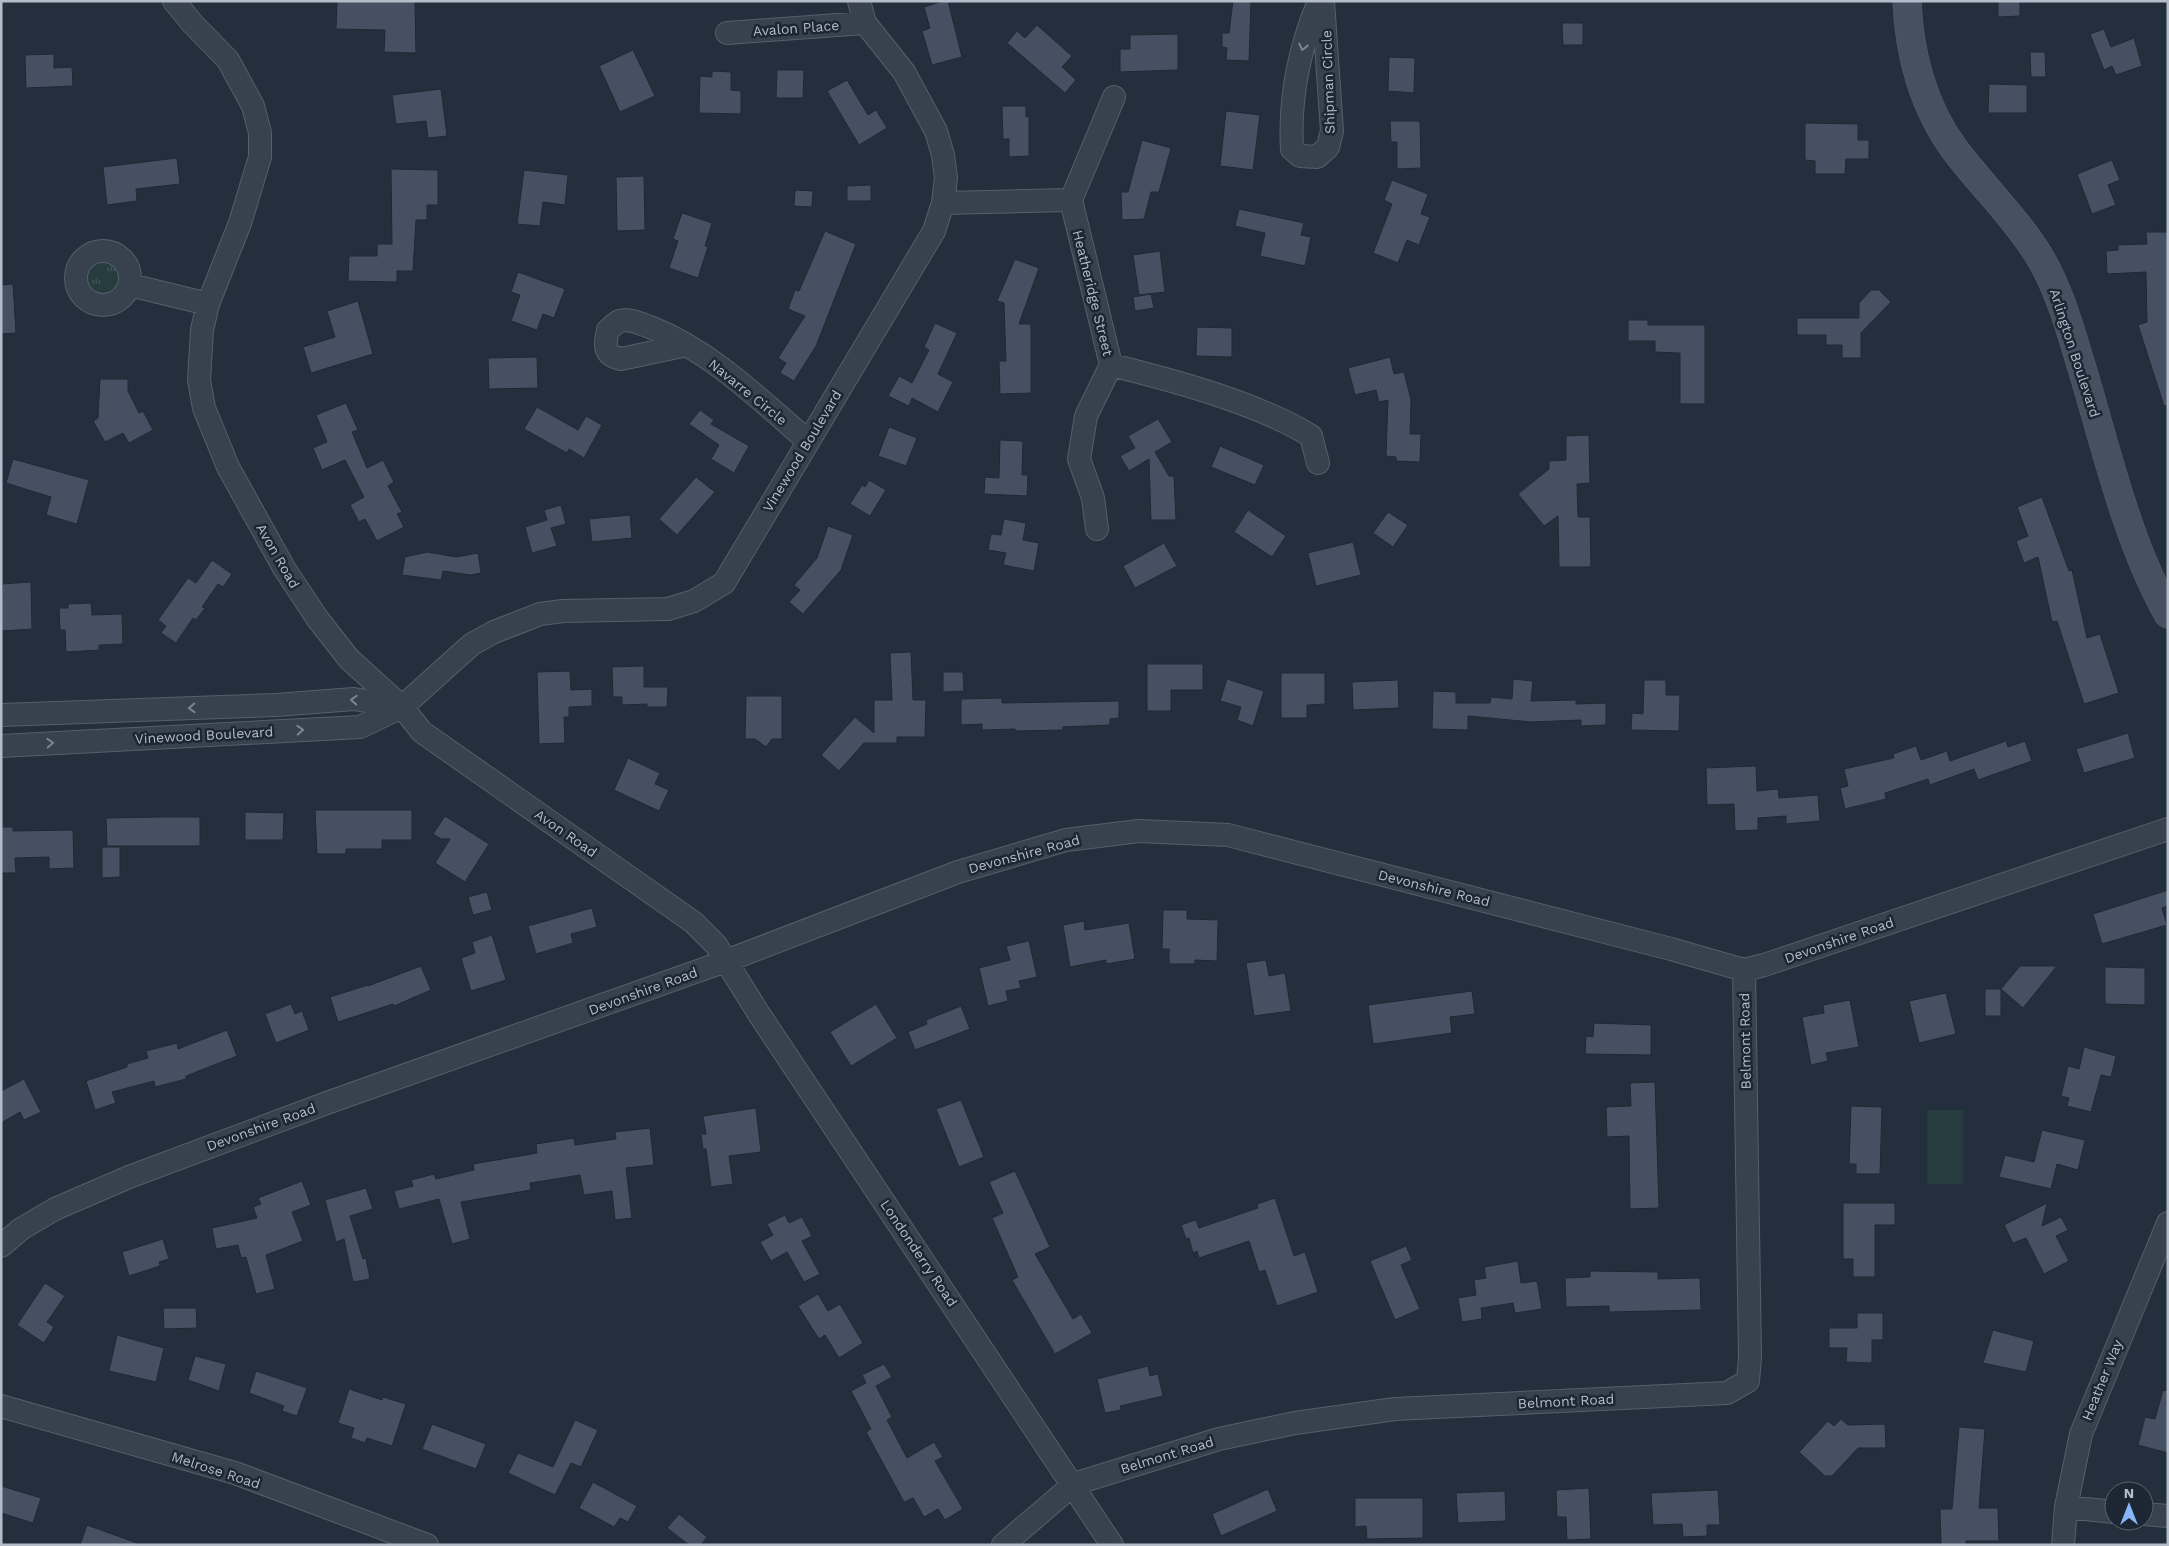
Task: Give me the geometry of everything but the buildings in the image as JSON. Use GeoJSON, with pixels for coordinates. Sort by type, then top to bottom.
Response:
{"type":"FeatureCollection","features":[{"type":"Feature","properties":{"kind":"street","name":"Avon Road"},"geometry":{"type":"LineString","coordinates":[[174,1],[192,23],[228,60],[253,106],[260,133],[260,157],[240,223],[208,304],[202,330],[200,380],[204,408],[228,467],[284,568],[317,618],[350,659],[402,707],[422,732],[694,922],[716,945],[726,960]]}},
{"type":"Feature","properties":{"kind":"street","name":"Vinewood Boulevard"},"geometry":{"type":"LineString","coordinates":[[1,746],[360,727],[402,707],[472,644],[517,623],[540,614],[563,611],[668,609],[694,601],[724,583],[934,231],[943,203],[946,178],[944,155],[936,130],[904,72],[865,23],[859,1]]}},
{"type":"Feature","properties":{"kind":"street","name":"Shipman Circle"},"geometry":{"type":"LineString","coordinates":[[1319,1],[1306,34],[1292,92],[1290,121],[1292,148],[1300,156],[1317,157],[1328,147],[1332,131],[1326,22],[1323,1]]}},
{"type":"Feature","properties":{"kind":"street","name":"Arlington Boulevard"},"geometry":{"type":"LineString","coordinates":[[1907,1],[1913,60],[1940,126],[1954,149],[2018,226],[2042,260],[2061,301],[2141,561],[2168,614]]}},
{"type":"Feature","properties":{"kind":"street","name":"Avalon Place"},"geometry":{"type":"LineString","coordinates":[[727,33],[865,23]]}},
{"type":"Feature","properties":{"kind":"street"},"geometry":{"type":"LineString","coordinates":[[943,203],[1071,200],[1114,97]]}},
{"type":"Feature","properties":{"kind":"street","name":"Heatheridge Street"},"geometry":{"type":"LineString","coordinates":[[1071,200],[1111,366],[1086,416],[1079,458],[1093,498],[1097,529]]}},
{"type":"Feature","properties":{"kind":"street"},"geometry":{"type":"LineString","coordinates":[[130,285],[208,304]]}},
{"type":"Feature","properties":{"kind":"street","name":"Navarre Circle"},"geometry":{"type":"LineString","coordinates":[[687,345],[721,368],[808,441]]}},
{"type":"Feature","properties":{"kind":"street"},"geometry":{"type":"LineString","coordinates":[[1111,366],[1218,397],[1287,421],[1311,436],[1318,464]]}},
{"type":"Feature","properties":{"kind":"street","name":"Vinewood Boulevard"},"geometry":{"type":"LineString","coordinates":[[1,715],[276,705],[354,699],[402,707]]}},
{"type":"Feature","properties":{"kind":"street","name":"Devonshire Road"},"geometry":{"type":"LineString","coordinates":[[1,1246],[21,1229],[55,1210],[128,1177],[324,1104],[726,960],[958,872],[1066,840],[1139,831],[1228,835],[1671,949],[1744,970],[1774,962],[2168,829]]}},
{"type":"Feature","properties":{"kind":"street","name":"Londonderry Road"},"geometry":{"type":"LineString","coordinates":[[726,960],[759,1014],[1074,1484],[1112,1545]]}},
{"type":"Feature","properties":{"kind":"street","name":"Belmont Road"},"geometry":{"type":"LineString","coordinates":[[1003,1545],[1074,1484],[1220,1439],[1294,1423],[1395,1409],[1727,1393],[1748,1381],[1750,1358],[1744,970]]}},
{"type":"Feature","properties":{"kind":"street","name":"Heather Way"},"geometry":{"type":"LineString","coordinates":[[2063,1545],[2066,1507],[2081,1434],[2168,1223]]}},
{"type":"Feature","properties":{"kind":"street","name":"Melrose Road"},"geometry":{"type":"LineString","coordinates":[[1,1406],[235,1473],[428,1545]]}},
{"type":"Feature","properties":{"kind":"street"},"geometry":{"type":"LineString","coordinates":[[2066,1507],[2104,1511]]}},
{"type":"Feature","properties":{"kind":"street"},"geometry":{"type":"LineString","coordinates":[[2154,1515],[2168,1516]]}},
{"type":"Feature","properties":{"kind":"green space"},"geometry":{"type":"Polygon","coordinates":[[[103,262],[109,263],[114,267],[118,272],[118,284],[114,289],[109,293],[103,294],[97,293],[92,289],[88,284],[87,278],[88,272],[92,267],[97,263],[103,262]]]}},
{"type":"Feature","properties":{"kind":"green space"},"geometry":{"type":"Polygon","coordinates":[[[1927,1110],[1963,1110],[1963,1184],[1927,1184],[1927,1110]]]}}]}
